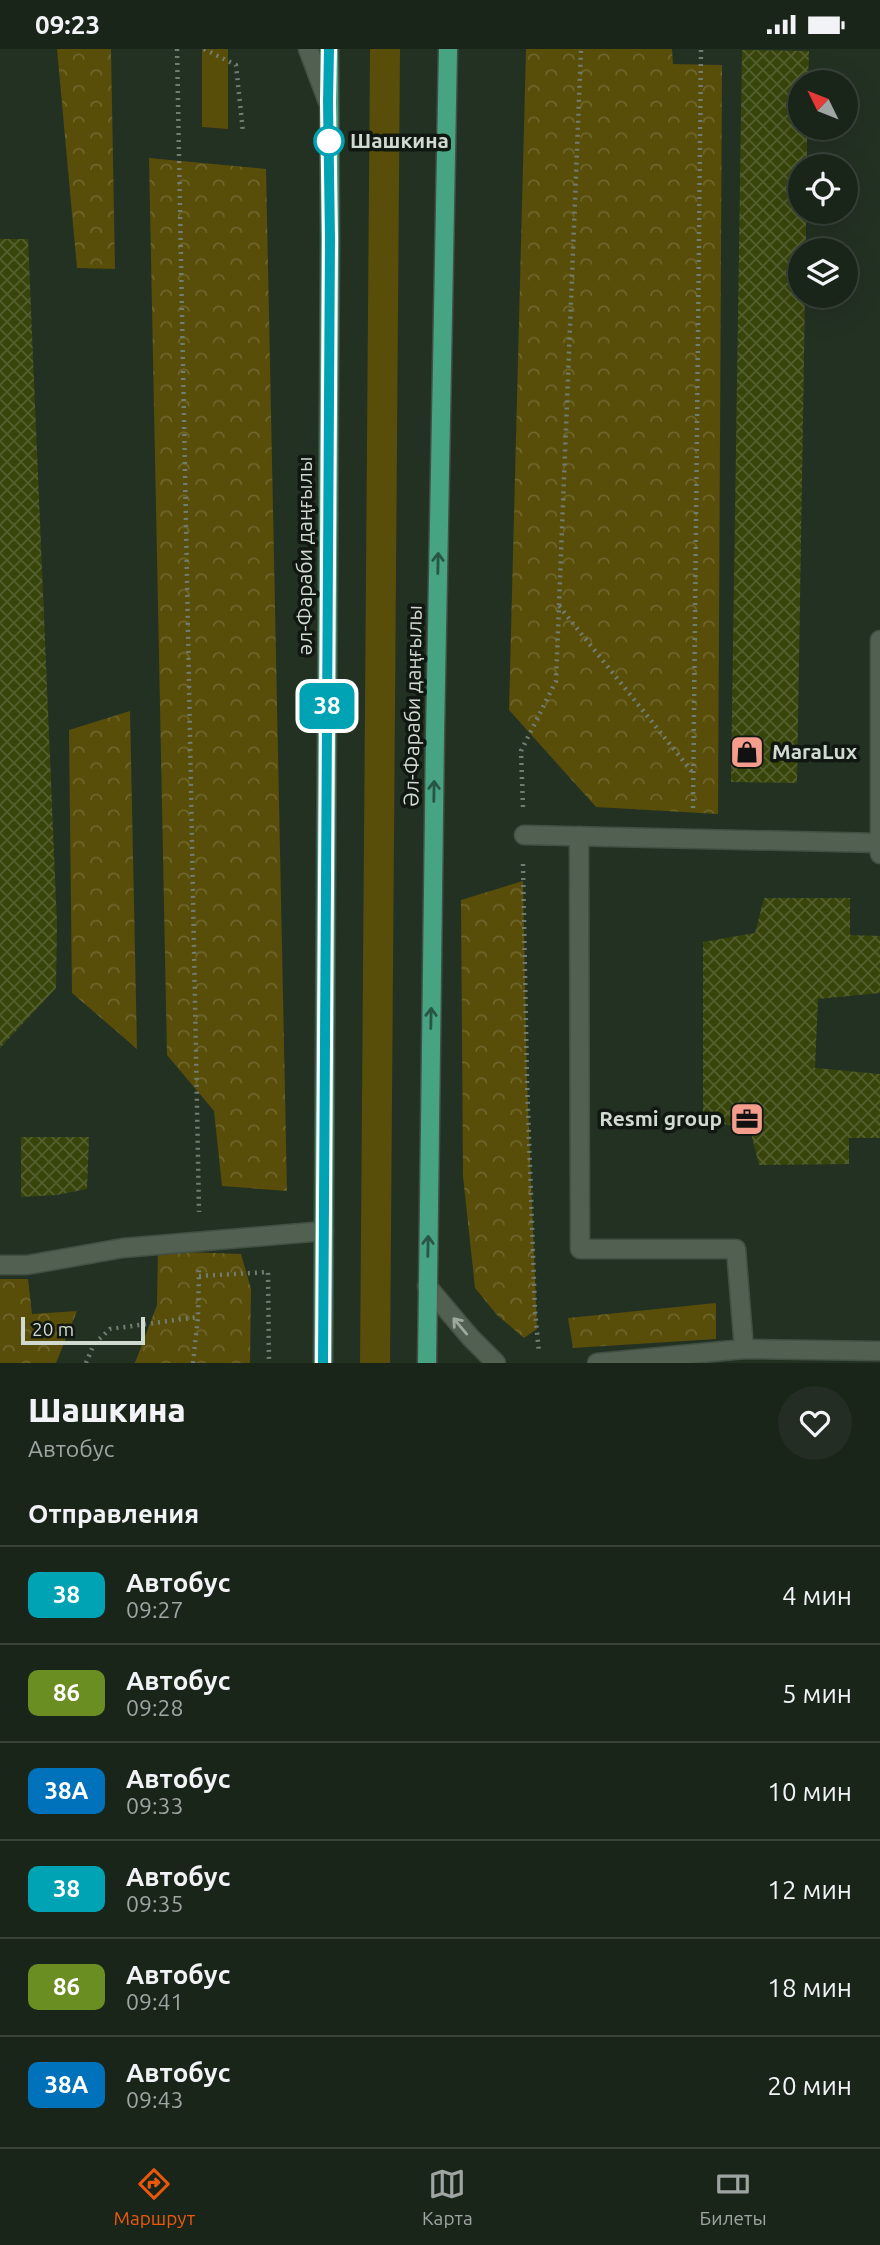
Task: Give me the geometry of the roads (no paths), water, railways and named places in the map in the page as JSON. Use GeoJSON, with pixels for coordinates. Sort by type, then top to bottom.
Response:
{"type":"FeatureCollection","features":[{"type":"Feature","properties":{"kind":"main road","name":"әл-Фараби даңғылы"},"geometry":{"type":"LineString","coordinates":[[324,1231],[329,49]]}},
{"type":"Feature","properties":{"kind":"main road","name":"Әл-Фараби даңғылы"},"geometry":{"type":"LineString","coordinates":[[426,1363],[448,49]]}},
{"type":"Feature","properties":{"kind":"main road"},"geometry":{"type":"LineString","coordinates":[[323,1363],[324,1231]]}},
{"type":"Feature","properties":{"kind":"street"},"geometry":{"type":"LineString","coordinates":[[308,49],[328,102]]}},
{"type":"Feature","properties":{"kind":"street"},"geometry":{"type":"LineString","coordinates":[[447,75],[458,49]]}},
{"type":"Feature","properties":{"kind":"street"},"geometry":{"type":"LineString","coordinates":[[524,835],[693,837],[879,848],[880,640]]}},
{"type":"Feature","properties":{"kind":"street"},"geometry":{"type":"LineString","coordinates":[[579,836],[580,1249],[736,1249],[744,1349]]}},
{"type":"Feature","properties":{"kind":"street"},"geometry":{"type":"LineString","coordinates":[[0,1265],[27,1265],[123,1248],[324,1231]]}},
{"type":"Feature","properties":{"kind":"street"},"geometry":{"type":"LineString","coordinates":[[427,1286],[470,1338],[496,1363]]}},
{"type":"Feature","properties":{"kind":"street"},"geometry":{"type":"LineString","coordinates":[[597,1363],[744,1349],[880,1351]]}},
{"type":"Feature","properties":{"kind":"place","name":"Шашкина"},"geometry":{"type":"Point","coordinates":[329,141]}},
{"type":"Feature","properties":{"kind":"place","name":"MaraLux"},"geometry":{"type":"Point","coordinates":[747,752]}},
{"type":"Feature","properties":{"kind":"place","name":"Resmi group"},"geometry":{"type":"Point","coordinates":[747,1119]}}]}
